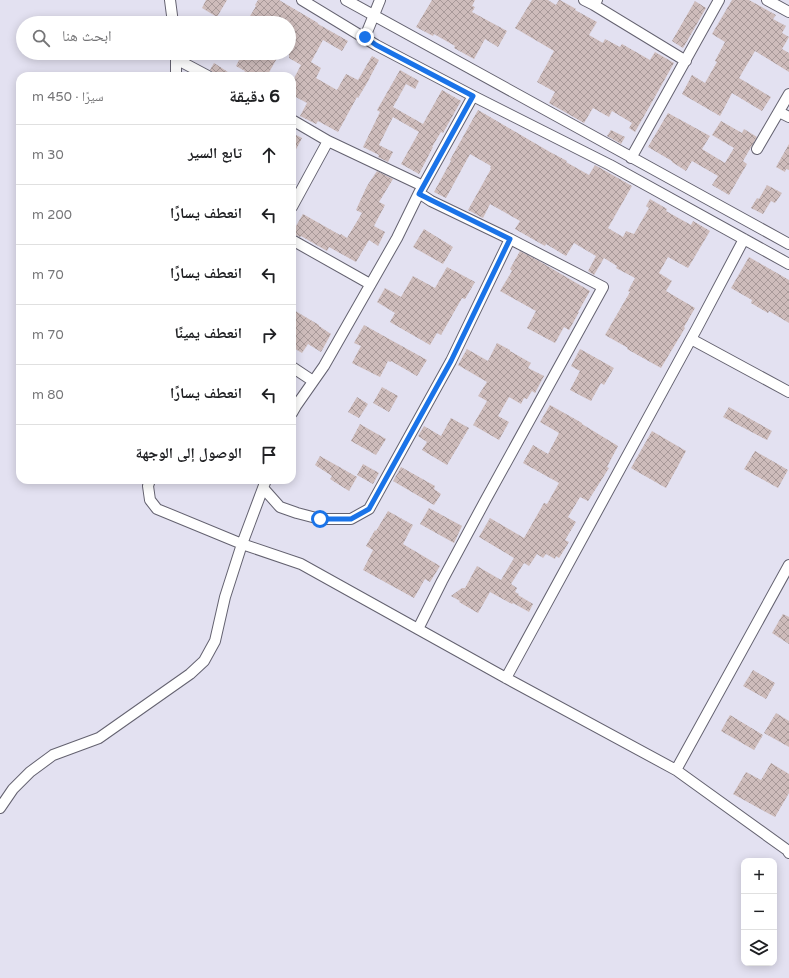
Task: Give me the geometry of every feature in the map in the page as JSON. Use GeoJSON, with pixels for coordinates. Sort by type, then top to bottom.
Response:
{"type":"FeatureCollection","features":[{"type":"Feature","properties":{"kind":"street"},"geometry":{"type":"LineString","coordinates":[[170,0],[172,16]]}},
{"type":"Feature","properties":{"kind":"street"},"geometry":{"type":"LineString","coordinates":[[302,0],[376,45],[610,165],[789,264]]}},
{"type":"Feature","properties":{"kind":"street"},"geometry":{"type":"LineString","coordinates":[[346,0],[789,244]]}},
{"type":"Feature","properties":{"kind":"street"},"geometry":{"type":"LineString","coordinates":[[365,37],[380,0]]}},
{"type":"Feature","properties":{"kind":"street"},"geometry":{"type":"LineString","coordinates":[[584,0],[595,3],[686,61]]}},
{"type":"Feature","properties":{"kind":"street"},"geometry":{"type":"LineString","coordinates":[[634,179],[636,160],[686,61],[719,0]]}},
{"type":"Feature","properties":{"kind":"street"},"geometry":{"type":"LineString","coordinates":[[767,0],[789,12]]}},
{"type":"Feature","properties":{"kind":"street"},"geometry":{"type":"LineString","coordinates":[[176,60],[176,72]]}},
{"type":"Feature","properties":{"kind":"street"},"geometry":{"type":"LineString","coordinates":[[182,60],[202,72]]}},
{"type":"Feature","properties":{"kind":"street"},"geometry":{"type":"LineString","coordinates":[[757,149],[789,94]]}},
{"type":"Feature","properties":{"kind":"street"},"geometry":{"type":"LineString","coordinates":[[296,406],[324,366],[397,238],[421,190],[473,96]]}},
{"type":"Feature","properties":{"kind":"street"},"geometry":{"type":"LineString","coordinates":[[779,112],[789,117]]}},
{"type":"Feature","properties":{"kind":"street"},"geometry":{"type":"LineString","coordinates":[[296,122],[421,190],[431,200],[603,287],[485,501],[418,629]]}},
{"type":"Feature","properties":{"kind":"street"},"geometry":{"type":"LineString","coordinates":[[296,201],[328,141]]}},
{"type":"Feature","properties":{"kind":"street"},"geometry":{"type":"LineString","coordinates":[[265,484],[280,507],[320,519],[351,519],[369,509],[451,361],[510,239]]}},
{"type":"Feature","properties":{"kind":"street"},"geometry":{"type":"LineString","coordinates":[[506,678],[744,239]]}},
{"type":"Feature","properties":{"kind":"street"},"geometry":{"type":"LineString","coordinates":[[296,242],[370,284]]}},
{"type":"Feature","properties":{"kind":"street"},"geometry":{"type":"LineString","coordinates":[[691,339],[789,392]]}},
{"type":"Feature","properties":{"kind":"street"},"geometry":{"type":"LineString","coordinates":[[296,370],[313,381]]}},
{"type":"Feature","properties":{"kind":"street"},"geometry":{"type":"LineString","coordinates":[[149,484],[150,500],[157,509],[242,544],[301,564],[506,678],[676,770],[788,849]]}},
{"type":"Feature","properties":{"kind":"street"},"geometry":{"type":"LineString","coordinates":[[0,808],[13,790],[30,772],[53,754],[99,738],[190,674],[204,660],[215,641],[225,597],[242,544],[265,484]]}},
{"type":"Feature","properties":{"kind":"street"},"geometry":{"type":"LineString","coordinates":[[676,770],[789,565]]}},
{"type":"Feature","properties":{"kind":"building"},"geometry":{"type":"Polygon","coordinates":[[[206,0],[227,0],[218,16],[202,8],[206,0]]]}},
{"type":"Feature","properties":{"kind":"building"},"geometry":{"type":"Polygon","coordinates":[[[258,0],[279,0],[348,41],[342,51],[323,40],[311,62],[321,68],[316,78],[337,90],[346,74],[358,80],[372,56],[379,60],[338,132],[318,121],[316,124],[300,116],[307,103],[296,97],[296,74],[301,65],[292,60],[296,60],[296,16],[250,16],[256,6],[255,5],[258,0]]]}},
{"type":"Feature","properties":{"kind":"building"},"geometry":{"type":"Polygon","coordinates":[[[432,0],[475,0],[472,6],[475,7],[472,12],[507,31],[498,47],[485,39],[474,59],[454,48],[455,46],[434,34],[433,36],[416,27],[432,0]]]}},
{"type":"Feature","properties":{"kind":"building"},"geometry":{"type":"Polygon","coordinates":[[[532,0],[548,0],[556,5],[560,0],[597,22],[589,35],[603,43],[605,39],[620,47],[622,44],[650,60],[655,52],[674,63],[635,132],[629,128],[632,123],[612,111],[609,117],[593,108],[584,123],[549,103],[555,92],[537,82],[554,51],[515,28],[532,0]]]}},
{"type":"Feature","properties":{"kind":"building"},"geometry":{"type":"Polygon","coordinates":[[[732,0],[749,0],[776,15],[773,19],[786,26],[782,33],[789,37],[782,49],[789,53],[789,72],[755,51],[739,78],[771,97],[762,111],[732,93],[720,116],[682,94],[692,75],[705,83],[717,62],[715,61],[725,42],[712,34],[732,0]]]}},
{"type":"Feature","properties":{"kind":"building"},"geometry":{"type":"Polygon","coordinates":[[[695,1],[706,8],[683,48],[672,41],[695,1]]]}},
{"type":"Feature","properties":{"kind":"building"},"geometry":{"type":"Polygon","coordinates":[[[239,60],[276,60],[269,72],[244,72],[236,66],[239,60]]]}},
{"type":"Feature","properties":{"kind":"building"},"geometry":{"type":"Polygon","coordinates":[[[214,63],[228,72],[213,72],[210,70],[214,63]]]}},
{"type":"Feature","properties":{"kind":"building"},"geometry":{"type":"Polygon","coordinates":[[[400,70],[419,81],[415,89],[406,84],[393,107],[423,124],[442,90],[461,101],[443,133],[441,132],[432,147],[419,174],[401,164],[419,132],[393,117],[379,145],[393,152],[388,162],[378,157],[379,155],[363,147],[380,112],[377,110],[400,70]]]}},
{"type":"Feature","properties":{"kind":"building"},"geometry":{"type":"Polygon","coordinates":[[[478,110],[589,175],[595,165],[632,186],[608,228],[623,237],[626,231],[634,234],[649,208],[646,206],[650,199],[667,209],[666,211],[691,225],[693,221],[710,231],[688,268],[668,257],[659,273],[672,281],[666,291],[695,308],[661,368],[605,335],[630,292],[628,291],[635,278],[616,268],[617,266],[604,258],[594,275],[588,271],[596,256],[574,243],[566,256],[546,244],[545,246],[515,229],[520,221],[490,204],[483,218],[468,210],[491,169],[491,166],[470,154],[446,198],[434,192],[478,110]]]}},
{"type":"Feature","properties":{"kind":"building"},"geometry":{"type":"Polygon","coordinates":[[[668,113],[710,136],[702,149],[725,163],[734,148],[712,135],[721,121],[742,133],[744,129],[757,137],[743,161],[747,164],[729,195],[712,185],[718,176],[692,161],[686,171],[648,147],[668,113]]]}},
{"type":"Feature","properties":{"kind":"building"},"geometry":{"type":"Polygon","coordinates":[[[611,130],[625,137],[621,144],[607,136],[611,130]]]}},
{"type":"Feature","properties":{"kind":"building"},"geometry":{"type":"Polygon","coordinates":[[[296,135],[302,138],[296,149],[296,135]]]}},
{"type":"Feature","properties":{"kind":"building"},"geometry":{"type":"Polygon","coordinates":[[[789,144],[789,170],[786,169],[785,172],[776,167],[789,144]]]}},
{"type":"Feature","properties":{"kind":"building"},"geometry":{"type":"Polygon","coordinates":[[[377,171],[393,179],[379,202],[385,205],[374,226],[385,232],[378,246],[369,240],[356,262],[329,247],[327,251],[301,236],[296,235],[296,226],[303,214],[347,238],[362,213],[356,210],[367,186],[377,171]]]}},
{"type":"Feature","properties":{"kind":"building"},"geometry":{"type":"Polygon","coordinates":[[[767,185],[782,193],[775,203],[771,201],[763,214],[751,208],[757,198],[759,199],[767,185]]]}},
{"type":"Feature","properties":{"kind":"building"},"geometry":{"type":"Polygon","coordinates":[[[424,229],[453,247],[443,264],[413,247],[424,229]]]}},
{"type":"Feature","properties":{"kind":"building"},"geometry":{"type":"Polygon","coordinates":[[[520,251],[590,291],[569,330],[564,327],[555,343],[527,328],[536,311],[500,291],[512,271],[510,269],[520,251]]]}},
{"type":"Feature","properties":{"kind":"building"},"geometry":{"type":"Polygon","coordinates":[[[749,257],[789,280],[789,323],[769,311],[768,313],[751,303],[752,300],[731,288],[749,257]]]}},
{"type":"Feature","properties":{"kind":"building"},"geometry":{"type":"Polygon","coordinates":[[[447,267],[475,282],[465,299],[462,298],[441,335],[437,333],[430,345],[390,322],[395,313],[377,302],[385,288],[401,297],[413,276],[435,288],[447,267]]]}},
{"type":"Feature","properties":{"kind":"building"},"geometry":{"type":"Polygon","coordinates":[[[296,311],[331,334],[321,352],[308,344],[302,353],[296,349],[296,311]]]}},
{"type":"Feature","properties":{"kind":"building"},"geometry":{"type":"Polygon","coordinates":[[[364,325],[427,360],[417,376],[391,361],[388,361],[380,377],[352,363],[361,346],[354,343],[364,325]]]}},
{"type":"Feature","properties":{"kind":"building"},"geometry":{"type":"Polygon","coordinates":[[[497,343],[531,363],[528,368],[544,376],[535,393],[532,391],[527,399],[524,398],[521,404],[509,397],[498,416],[509,422],[499,440],[473,425],[487,401],[478,396],[487,382],[458,365],[467,349],[488,361],[497,343]]]}},
{"type":"Feature","properties":{"kind":"building"},"geometry":{"type":"Polygon","coordinates":[[[580,349],[614,368],[604,385],[601,383],[591,401],[570,390],[580,371],[571,366],[580,349]]]}},
{"type":"Feature","properties":{"kind":"building"},"geometry":{"type":"Polygon","coordinates":[[[382,387],[398,396],[389,412],[373,403],[382,387]]]}},
{"type":"Feature","properties":{"kind":"building"},"geometry":{"type":"Polygon","coordinates":[[[357,397],[368,404],[359,418],[348,412],[357,397]]]}},
{"type":"Feature","properties":{"kind":"building"},"geometry":{"type":"Polygon","coordinates":[[[550,405],[618,446],[607,467],[609,468],[588,501],[580,497],[568,517],[576,522],[565,540],[569,542],[559,558],[556,556],[555,559],[546,554],[543,558],[537,554],[529,566],[524,563],[511,584],[517,588],[515,592],[519,594],[518,595],[533,604],[529,612],[490,592],[478,613],[451,596],[462,588],[465,588],[477,566],[501,580],[514,558],[479,537],[490,518],[524,538],[544,503],[547,504],[559,483],[523,463],[533,445],[548,454],[559,433],[540,422],[550,405]]]}},
{"type":"Feature","properties":{"kind":"building"},"geometry":{"type":"Polygon","coordinates":[[[729,407],[772,431],[767,440],[723,417],[729,407]]]}},
{"type":"Feature","properties":{"kind":"building"},"geometry":{"type":"Polygon","coordinates":[[[451,418],[469,428],[447,465],[422,450],[427,442],[418,436],[424,426],[441,436],[451,418]]]}},
{"type":"Feature","properties":{"kind":"building"},"geometry":{"type":"Polygon","coordinates":[[[360,424],[386,439],[376,455],[351,441],[360,424]]]}},
{"type":"Feature","properties":{"kind":"building"},"geometry":{"type":"Polygon","coordinates":[[[652,431],[686,451],[666,488],[631,468],[652,431]]]}},
{"type":"Feature","properties":{"kind":"building"},"geometry":{"type":"Polygon","coordinates":[[[755,451],[788,470],[778,488],[744,469],[755,451]]]}},
{"type":"Feature","properties":{"kind":"building"},"geometry":{"type":"Polygon","coordinates":[[[320,456],[357,477],[349,491],[330,479],[332,476],[315,465],[320,456]]]}},
{"type":"Feature","properties":{"kind":"building"},"geometry":{"type":"Polygon","coordinates":[[[363,464],[379,473],[373,484],[357,475],[363,464]]]}},
{"type":"Feature","properties":{"kind":"building"},"geometry":{"type":"Polygon","coordinates":[[[401,467],[435,486],[434,489],[441,494],[434,505],[393,481],[401,467]]]}},
{"type":"Feature","properties":{"kind":"building"},"geometry":{"type":"Polygon","coordinates":[[[429,508],[462,526],[454,543],[420,524],[429,508]]]}},
{"type":"Feature","properties":{"kind":"building"},"geometry":{"type":"Polygon","coordinates":[[[388,511],[413,525],[403,544],[440,566],[430,582],[425,579],[414,598],[363,570],[373,550],[366,546],[388,511]]]}},
{"type":"Feature","properties":{"kind":"building"},"geometry":{"type":"Polygon","coordinates":[[[783,614],[789,617],[789,644],[772,633],[783,614]]]}},
{"type":"Feature","properties":{"kind":"building"},"geometry":{"type":"Polygon","coordinates":[[[753,670],[775,683],[766,699],[743,686],[753,670]]]}},
{"type":"Feature","properties":{"kind":"building"},"geometry":{"type":"Polygon","coordinates":[[[776,713],[789,721],[789,747],[764,733],[776,713]]]}},
{"type":"Feature","properties":{"kind":"building"},"geometry":{"type":"Polygon","coordinates":[[[730,715],[763,735],[754,750],[721,731],[730,715]]]}},
{"type":"Feature","properties":{"kind":"building"},"geometry":{"type":"Polygon","coordinates":[[[771,763],[789,774],[789,793],[775,817],[733,794],[746,772],[761,780],[771,763]]]}},
{"type":"Feature","properties":{"kind":"route"},"geometry":{"type":"LineString","coordinates":[[320,519],[351,519],[369,509],[451,361],[510,239],[419,194],[473,96],[376,45],[365,37]]}}]}
